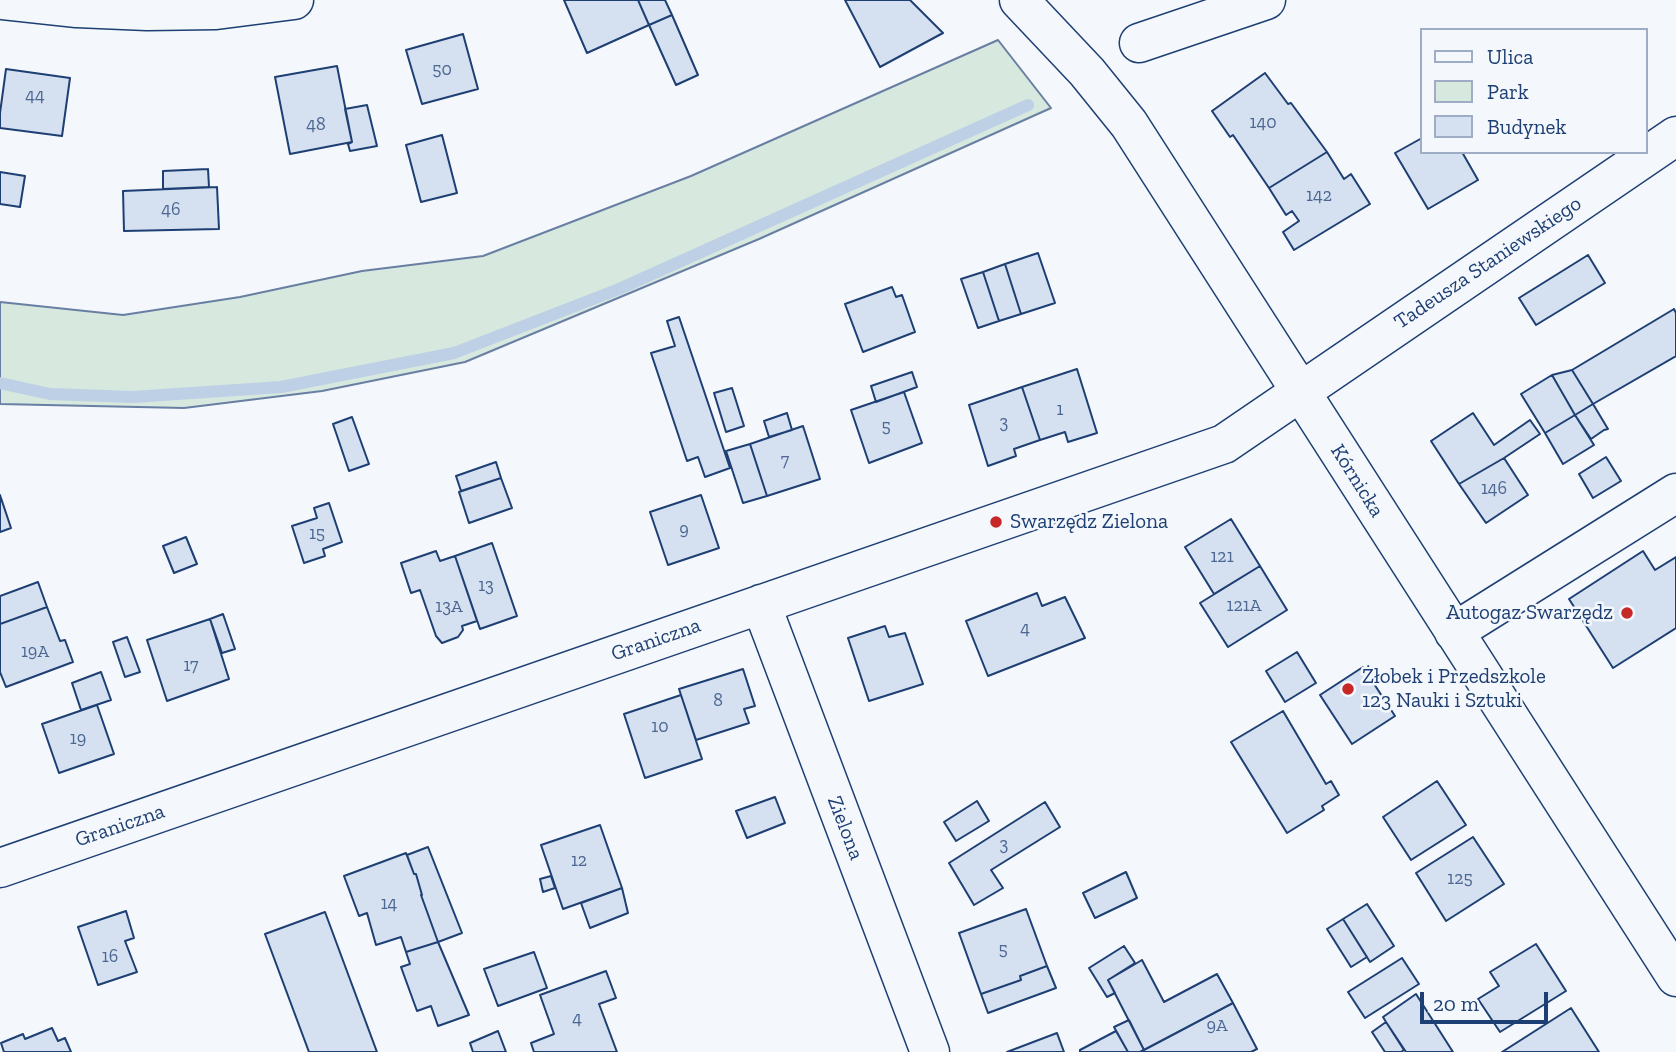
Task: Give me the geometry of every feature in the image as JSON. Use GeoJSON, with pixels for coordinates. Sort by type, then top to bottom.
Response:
{"type":"FeatureCollection","features":[{"type":"Feature","properties":{"kind":"street"},"geometry":{"type":"LineString","coordinates":[[3,0],[77,8],[147,11],[216,10],[294,0]]}},
{"type":"Feature","properties":{"kind":"street","name":"Kórnicka"},"geometry":{"type":"LineString","coordinates":[[1019,0],[1087,72],[1129,124],[1676,977]]}},
{"type":"Feature","properties":{"kind":"street"},"geometry":{"type":"LineString","coordinates":[[1139,43],[1266,0]]}},
{"type":"Feature","properties":{"kind":"street","name":"Tadeusza Staniewskiego"},"geometry":{"type":"LineString","coordinates":[[1301,391],[1676,136]]}},
{"type":"Feature","properties":{"kind":"street","name":"Graniczna"},"geometry":{"type":"LineString","coordinates":[[2,857],[761,604],[1224,444],[1301,391]]}},
{"type":"Feature","properties":{"kind":"street"},"geometry":{"type":"LineString","coordinates":[[1454,632],[1676,493]]}},
{"type":"Feature","properties":{"kind":"street","name":"Zielona"},"geometry":{"type":"LineString","coordinates":[[761,604],[929,1052]]}},
{"type":"Feature","properties":{"kind":"green space"},"geometry":{"type":"Polygon","coordinates":[[[998,40],[1051,108],[759,239],[465,362],[322,391],[184,408],[0,404],[0,302],[123,315],[240,297],[362,271],[483,256],[691,176],[998,40]]]}},
{"type":"Feature","properties":{"kind":"building"},"geometry":{"type":"Polygon","coordinates":[[[564,0],[638,0],[649,25],[587,53],[564,0]]]}},
{"type":"Feature","properties":{"kind":"building"},"geometry":{"type":"Polygon","coordinates":[[[638,0],[665,0],[672,15],[649,25],[638,0]]]}},
{"type":"Feature","properties":{"kind":"building"},"geometry":{"type":"Polygon","coordinates":[[[845,0],[910,0],[943,33],[880,67],[845,0]]]}},
{"type":"Feature","properties":{"kind":"building"},"geometry":{"type":"Polygon","coordinates":[[[672,15],[698,75],[676,85],[649,25],[672,15]]]}},
{"type":"Feature","properties":{"kind":"building"},"geometry":{"type":"Polygon","coordinates":[[[463,34],[478,89],[422,104],[406,50],[463,34]]]}},
{"type":"Feature","properties":{"kind":"building"},"geometry":{"type":"Polygon","coordinates":[[[337,66],[352,142],[290,154],[275,77],[337,66]]]}},
{"type":"Feature","properties":{"kind":"building"},"geometry":{"type":"Polygon","coordinates":[[[6,69],[70,78],[62,136],[0,128],[6,69]]]}},
{"type":"Feature","properties":{"kind":"building"},"geometry":{"type":"Polygon","coordinates":[[[1265,73],[1327,152],[1269,188],[1233,135],[1230,137],[1212,111],[1265,73]]]}},
{"type":"Feature","properties":{"kind":"building"},"geometry":{"type":"Polygon","coordinates":[[[367,105],[377,146],[350,151],[348,144],[352,142],[345,109],[367,105]]]}},
{"type":"Feature","properties":{"kind":"building"},"geometry":{"type":"Polygon","coordinates":[[[442,135],[457,193],[421,202],[406,145],[442,135]]]}},
{"type":"Feature","properties":{"kind":"building"},"geometry":{"type":"Polygon","coordinates":[[[1420,139],[1420,154],[1463,154],[1478,180],[1428,209],[1395,153],[1420,139]]]}},
{"type":"Feature","properties":{"kind":"building"},"geometry":{"type":"Polygon","coordinates":[[[1327,152],[1344,179],[1351,174],[1370,204],[1294,250],[1283,232],[1299,221],[1292,211],[1286,215],[1269,188],[1327,152]]]}},
{"type":"Feature","properties":{"kind":"building"},"geometry":{"type":"Polygon","coordinates":[[[208,169],[209,187],[163,189],[163,171],[208,169]]]}},
{"type":"Feature","properties":{"kind":"building"},"geometry":{"type":"Polygon","coordinates":[[[0,172],[25,176],[20,207],[0,204],[0,172]]]}},
{"type":"Feature","properties":{"kind":"building"},"geometry":{"type":"Polygon","coordinates":[[[217,187],[219,229],[124,231],[123,191],[217,187]]]}},
{"type":"Feature","properties":{"kind":"building"},"geometry":{"type":"Polygon","coordinates":[[[1038,253],[1055,303],[1021,314],[1005,264],[1038,253]]]}},
{"type":"Feature","properties":{"kind":"building"},"geometry":{"type":"Polygon","coordinates":[[[1588,255],[1605,283],[1536,325],[1519,298],[1588,255]]]}},
{"type":"Feature","properties":{"kind":"building"},"geometry":{"type":"Polygon","coordinates":[[[1005,264],[1021,314],[999,321],[983,272],[1005,264]]]}},
{"type":"Feature","properties":{"kind":"building"},"geometry":{"type":"Polygon","coordinates":[[[983,272],[999,321],[978,328],[961,279],[983,272]]]}},
{"type":"Feature","properties":{"kind":"building"},"geometry":{"type":"Polygon","coordinates":[[[892,287],[896,297],[902,295],[915,332],[863,352],[845,304],[892,287]]]}},
{"type":"Feature","properties":{"kind":"building"},"geometry":{"type":"Polygon","coordinates":[[[1674,309],[1676,356],[1593,404],[1572,370],[1674,309]]]}},
{"type":"Feature","properties":{"kind":"building"},"geometry":{"type":"Polygon","coordinates":[[[679,317],[730,468],[705,477],[698,457],[687,461],[651,353],[675,346],[667,321],[679,317]]]}},
{"type":"Feature","properties":{"kind":"building"},"geometry":{"type":"Polygon","coordinates":[[[1077,369],[1097,433],[1068,442],[1065,432],[1040,440],[1022,387],[1077,369]]]}},
{"type":"Feature","properties":{"kind":"building"},"geometry":{"type":"Polygon","coordinates":[[[1572,370],[1593,404],[1575,415],[1552,375],[1572,370]]]}},
{"type":"Feature","properties":{"kind":"building"},"geometry":{"type":"Polygon","coordinates":[[[912,372],[917,387],[876,402],[871,386],[912,372]]]}},
{"type":"Feature","properties":{"kind":"building"},"geometry":{"type":"Polygon","coordinates":[[[1552,375],[1575,415],[1545,433],[1521,394],[1552,375]]]}},
{"type":"Feature","properties":{"kind":"building"},"geometry":{"type":"Polygon","coordinates":[[[1022,387],[1040,440],[1014,449],[1016,456],[988,466],[969,405],[1022,387]]]}},
{"type":"Feature","properties":{"kind":"building"},"geometry":{"type":"Polygon","coordinates":[[[732,388],[744,426],[726,432],[714,393],[732,388]]]}},
{"type":"Feature","properties":{"kind":"building"},"geometry":{"type":"Polygon","coordinates":[[[904,392],[922,443],[869,463],[851,410],[904,392]]]}},
{"type":"Feature","properties":{"kind":"building"},"geometry":{"type":"Polygon","coordinates":[[[1593,404],[1608,429],[1591,439],[1575,415],[1593,404]]]}},
{"type":"Feature","properties":{"kind":"building"},"geometry":{"type":"Polygon","coordinates":[[[787,413],[792,430],[769,437],[764,421],[787,413]]]}},
{"type":"Feature","properties":{"kind":"building"},"geometry":{"type":"Polygon","coordinates":[[[1473,413],[1494,445],[1530,420],[1540,434],[1459,484],[1431,441],[1473,413]]]}},
{"type":"Feature","properties":{"kind":"building"},"geometry":{"type":"Polygon","coordinates":[[[1575,415],[1594,445],[1563,464],[1545,433],[1575,415]]]}},
{"type":"Feature","properties":{"kind":"building"},"geometry":{"type":"Polygon","coordinates":[[[352,417],[369,464],[349,471],[333,424],[352,417]]]}},
{"type":"Feature","properties":{"kind":"building"},"geometry":{"type":"Polygon","coordinates":[[[803,426],[820,479],[767,496],[750,444],[803,426]]]}},
{"type":"Feature","properties":{"kind":"building"},"geometry":{"type":"Polygon","coordinates":[[[750,444],[767,496],[743,503],[726,451],[750,444]]]}},
{"type":"Feature","properties":{"kind":"building"},"geometry":{"type":"Polygon","coordinates":[[[1606,457],[1621,481],[1593,498],[1579,474],[1606,457]]]}},
{"type":"Feature","properties":{"kind":"building"},"geometry":{"type":"Polygon","coordinates":[[[1504,458],[1528,495],[1486,523],[1459,484],[1504,458]]]}},
{"type":"Feature","properties":{"kind":"building"},"geometry":{"type":"Polygon","coordinates":[[[496,462],[501,478],[461,491],[456,476],[496,462]]]}},
{"type":"Feature","properties":{"kind":"building"},"geometry":{"type":"Polygon","coordinates":[[[501,478],[512,508],[469,523],[459,492],[501,478]]]}},
{"type":"Feature","properties":{"kind":"building"},"geometry":{"type":"Polygon","coordinates":[[[0,495],[11,528],[0,532],[0,495]]]}},
{"type":"Feature","properties":{"kind":"building"},"geometry":{"type":"Polygon","coordinates":[[[701,495],[719,548],[668,565],[650,512],[701,495]]]}},
{"type":"Feature","properties":{"kind":"building"},"geometry":{"type":"Polygon","coordinates":[[[329,503],[342,542],[323,549],[325,556],[304,563],[292,526],[317,518],[314,508],[329,503]]]}},
{"type":"Feature","properties":{"kind":"building"},"geometry":{"type":"Polygon","coordinates":[[[1231,519],[1260,566],[1214,594],[1185,547],[1231,519]]]}},
{"type":"Feature","properties":{"kind":"building"},"geometry":{"type":"Polygon","coordinates":[[[186,537],[197,564],[174,573],[163,546],[186,537]]]}},
{"type":"Feature","properties":{"kind":"building"},"geometry":{"type":"Polygon","coordinates":[[[492,543],[517,616],[480,629],[455,556],[492,543]]]}},
{"type":"Feature","properties":{"kind":"building"},"geometry":{"type":"Polygon","coordinates":[[[436,551],[440,561],[455,556],[477,621],[462,626],[463,630],[458,637],[442,643],[436,636],[420,590],[411,593],[401,563],[436,551]]]}},
{"type":"Feature","properties":{"kind":"building","name":"Autogaz Swarzędz"},"geometry":{"type":"Polygon","coordinates":[[[1643,551],[1655,570],[1676,557],[1676,628],[1613,668],[1569,599],[1643,551]]]}},
{"type":"Feature","properties":{"kind":"building"},"geometry":{"type":"Polygon","coordinates":[[[1260,566],[1287,610],[1228,647],[1200,603],[1260,566]]]}},
{"type":"Feature","properties":{"kind":"building"},"geometry":{"type":"Polygon","coordinates":[[[38,582],[47,607],[0,624],[0,596],[38,582]]]}},
{"type":"Feature","properties":{"kind":"building"},"geometry":{"type":"Polygon","coordinates":[[[1037,593],[1042,606],[1065,597],[1085,638],[988,676],[966,621],[1037,593]]]}},
{"type":"Feature","properties":{"kind":"building"},"geometry":{"type":"Polygon","coordinates":[[[47,607],[60,641],[65,640],[73,662],[6,687],[0,672],[0,624],[47,607]]]}},
{"type":"Feature","properties":{"kind":"building"},"geometry":{"type":"Polygon","coordinates":[[[223,614],[235,649],[222,653],[210,619],[223,614]]]}},
{"type":"Feature","properties":{"kind":"building"},"geometry":{"type":"Polygon","coordinates":[[[210,619],[229,679],[167,701],[147,640],[210,619]]]}},
{"type":"Feature","properties":{"kind":"building"},"geometry":{"type":"Polygon","coordinates":[[[885,626],[889,637],[905,633],[923,684],[869,701],[848,638],[885,626]]]}},
{"type":"Feature","properties":{"kind":"building"},"geometry":{"type":"Polygon","coordinates":[[[127,637],[140,672],[125,677],[113,642],[127,637]]]}},
{"type":"Feature","properties":{"kind":"building"},"geometry":{"type":"Polygon","coordinates":[[[1297,652],[1316,683],[1285,702],[1266,671],[1297,652]]]}},
{"type":"Feature","properties":{"kind":"building"},"geometry":{"type":"Polygon","coordinates":[[[1363,667],[1395,716],[1352,744],[1320,695],[1363,667]]]}},
{"type":"Feature","properties":{"kind":"building"},"geometry":{"type":"Polygon","coordinates":[[[743,669],[755,706],[744,709],[749,723],[696,740],[679,689],[743,669]]]}},
{"type":"Feature","properties":{"kind":"building"},"geometry":{"type":"Polygon","coordinates":[[[101,672],[111,700],[81,710],[72,683],[101,672]]]}},
{"type":"Feature","properties":{"kind":"building"},"geometry":{"type":"Polygon","coordinates":[[[681,695],[702,759],[645,778],[624,714],[681,695]]]}},
{"type":"Feature","properties":{"kind":"building"},"geometry":{"type":"Polygon","coordinates":[[[97,705],[114,754],[59,773],[42,724],[97,705]]]}},
{"type":"Feature","properties":{"kind":"building"},"geometry":{"type":"Polygon","coordinates":[[[1283,711],[1326,784],[1331,781],[1339,795],[1322,806],[1324,810],[1287,833],[1231,742],[1283,711]]]}},
{"type":"Feature","properties":{"kind":"building"},"geometry":{"type":"Polygon","coordinates":[[[1437,781],[1466,825],[1411,860],[1383,817],[1437,781]]]}},
{"type":"Feature","properties":{"kind":"building"},"geometry":{"type":"Polygon","coordinates":[[[775,797],[785,823],[747,838],[736,811],[775,797]]]}},
{"type":"Feature","properties":{"kind":"building"},"geometry":{"type":"Polygon","coordinates":[[[977,801],[989,821],[956,841],[944,822],[977,801]]]}},
{"type":"Feature","properties":{"kind":"building"},"geometry":{"type":"Polygon","coordinates":[[[1045,802],[1060,827],[991,870],[1003,888],[974,905],[949,863],[1045,802]]]}},
{"type":"Feature","properties":{"kind":"building"},"geometry":{"type":"Polygon","coordinates":[[[600,825],[622,888],[563,909],[541,845],[600,825]]]}},
{"type":"Feature","properties":{"kind":"building"},"geometry":{"type":"Polygon","coordinates":[[[1473,837],[1504,884],[1446,921],[1416,873],[1473,837]]]}},
{"type":"Feature","properties":{"kind":"building"},"geometry":{"type":"Polygon","coordinates":[[[428,847],[462,933],[438,942],[416,874],[407,855],[428,847]]]}},
{"type":"Feature","properties":{"kind":"building"},"geometry":{"type":"Polygon","coordinates":[[[406,853],[416,874],[438,942],[406,952],[401,937],[376,945],[367,913],[359,916],[344,876],[406,853]]]}},
{"type":"Feature","properties":{"kind":"building"},"geometry":{"type":"Polygon","coordinates":[[[1126,872],[1137,898],[1095,918],[1083,893],[1126,872]]]}},
{"type":"Feature","properties":{"kind":"building"},"geometry":{"type":"Polygon","coordinates":[[[551,876],[555,888],[543,892],[540,879],[551,876]]]}},
{"type":"Feature","properties":{"kind":"building"},"geometry":{"type":"Polygon","coordinates":[[[622,888],[628,913],[590,928],[581,903],[622,888]]]}},
{"type":"Feature","properties":{"kind":"building"},"geometry":{"type":"Polygon","coordinates":[[[1367,904],[1394,946],[1370,962],[1343,919],[1367,904]]]}},
{"type":"Feature","properties":{"kind":"building"},"geometry":{"type":"Polygon","coordinates":[[[1026,909],[1047,966],[1020,976],[1021,980],[981,994],[959,933],[1026,909]]]}},
{"type":"Feature","properties":{"kind":"building"},"geometry":{"type":"Polygon","coordinates":[[[126,911],[134,938],[125,941],[137,972],[98,985],[78,927],[126,911]]]}},
{"type":"Feature","properties":{"kind":"building"},"geometry":{"type":"Polygon","coordinates":[[[325,912],[377,1052],[309,1052],[265,934],[325,912]]]}},
{"type":"Feature","properties":{"kind":"building"},"geometry":{"type":"Polygon","coordinates":[[[1343,919],[1367,957],[1351,967],[1327,929],[1343,919]]]}},
{"type":"Feature","properties":{"kind":"building"},"geometry":{"type":"Polygon","coordinates":[[[438,942],[469,1015],[438,1026],[431,1006],[417,1011],[401,967],[410,964],[406,952],[438,942]]]}},
{"type":"Feature","properties":{"kind":"building"},"geometry":{"type":"Polygon","coordinates":[[[1536,944],[1566,991],[1500,1032],[1478,999],[1499,986],[1490,972],[1536,944]]]}},
{"type":"Feature","properties":{"kind":"building"},"geometry":{"type":"Polygon","coordinates":[[[1124,946],[1135,963],[1108,980],[1115,993],[1107,997],[1089,968],[1124,946]]]}},
{"type":"Feature","properties":{"kind":"building"},"geometry":{"type":"Polygon","coordinates":[[[534,952],[547,988],[498,1006],[484,969],[534,952]]]}},
{"type":"Feature","properties":{"kind":"building"},"geometry":{"type":"Polygon","coordinates":[[[1402,958],[1419,984],[1365,1018],[1348,992],[1402,958]]]}},
{"type":"Feature","properties":{"kind":"building"},"geometry":{"type":"Polygon","coordinates":[[[1142,960],[1164,1002],[1217,974],[1233,1003],[1144,1050],[1108,980],[1142,960]]]}},
{"type":"Feature","properties":{"kind":"building"},"geometry":{"type":"Polygon","coordinates":[[[1047,966],[1056,988],[988,1013],[981,994],[1021,980],[1020,976],[1047,966]]]}},
{"type":"Feature","properties":{"kind":"building"},"geometry":{"type":"Polygon","coordinates":[[[606,971],[616,998],[599,1004],[617,1052],[534,1052],[531,1043],[554,1034],[540,995],[606,971]]]}},
{"type":"Feature","properties":{"kind":"building"},"geometry":{"type":"Polygon","coordinates":[[[1416,994],[1453,1052],[1406,1052],[1386,1022],[1383,1017],[1416,994]]]}},
{"type":"Feature","properties":{"kind":"building"},"geometry":{"type":"Polygon","coordinates":[[[1233,1003],[1257,1049],[1251,1052],[1140,1052],[1233,1003]]]}},
{"type":"Feature","properties":{"kind":"building"},"geometry":{"type":"Polygon","coordinates":[[[1571,1008],[1599,1052],[1502,1052],[1571,1008]]]}},
{"type":"Feature","properties":{"kind":"building"},"geometry":{"type":"Polygon","coordinates":[[[1129,1020],[1144,1050],[1140,1052],[1128,1052],[1114,1027],[1129,1020]]]}},
{"type":"Feature","properties":{"kind":"building"},"geometry":{"type":"Polygon","coordinates":[[[1386,1022],[1404,1050],[1401,1052],[1385,1052],[1372,1032],[1386,1022]]]}},
{"type":"Feature","properties":{"kind":"building"},"geometry":{"type":"Polygon","coordinates":[[[52,1028],[58,1041],[65,1038],[71,1052],[4,1052],[1,1043],[23,1034],[25,1039],[52,1028]]]}},
{"type":"Feature","properties":{"kind":"building"},"geometry":{"type":"Polygon","coordinates":[[[498,1031],[506,1052],[473,1052],[470,1043],[498,1031]]]}},
{"type":"Feature","properties":{"kind":"building"},"geometry":{"type":"Polygon","coordinates":[[[1116,1031],[1128,1052],[1080,1052],[1080,1050],[1116,1031]]]}},
{"type":"Feature","properties":{"kind":"building"},"geometry":{"type":"Polygon","coordinates":[[[1057,1033],[1064,1052],[1007,1052],[1057,1033]]]}},
{"type":"Feature","properties":{"kind":"waterway"},"geometry":{"type":"LineString","coordinates":[[0,383],[50,394],[133,397],[281,387],[454,353],[619,289],[1028,105]]}},
{"type":"Feature","properties":{"kind":"place","name":"Swarzędz Zielona"},"geometry":{"type":"Point","coordinates":[996,522]}},
{"type":"Feature","properties":{"kind":"place","name":"Autogaz Swarzędz"},"geometry":{"type":"Point","coordinates":[1627,613]}},
{"type":"Feature","properties":{"kind":"place","name":"Żłobek i Przedszkole 123 Nauki i Sztuki"},"geometry":{"type":"Point","coordinates":[1348,689]}}]}
